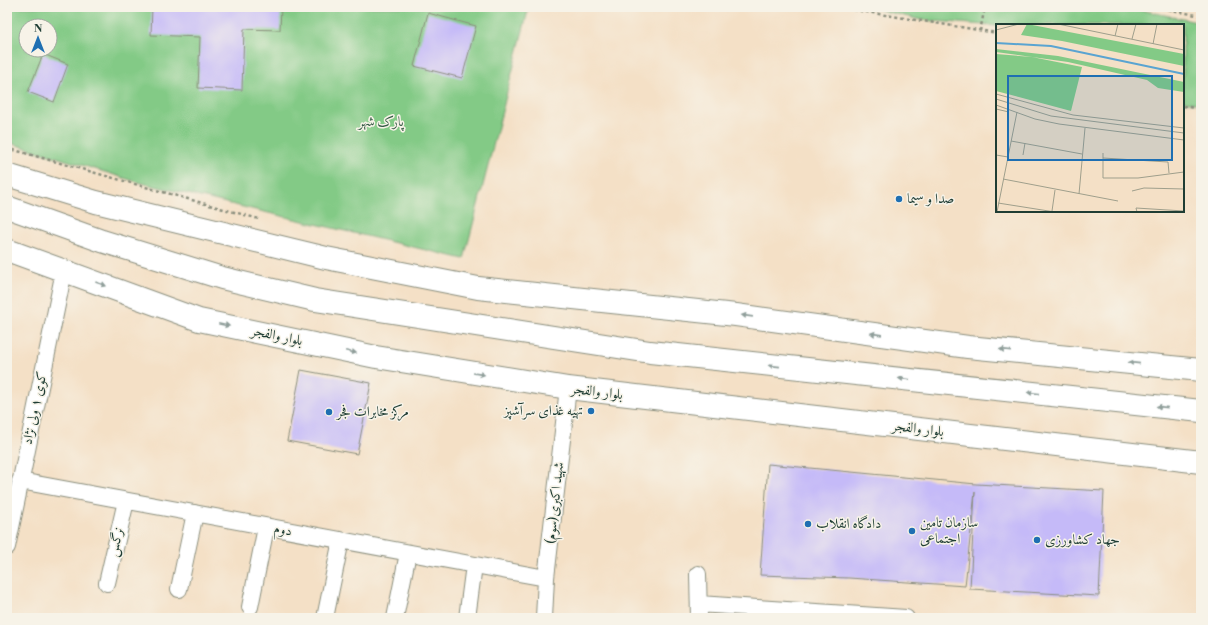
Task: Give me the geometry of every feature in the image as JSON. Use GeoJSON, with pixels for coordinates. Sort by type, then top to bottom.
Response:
{"type":"FeatureCollection","features":[{"type":"Feature","properties":{"kind":"highway"},"geometry":{"type":"LineString","coordinates":[[7,174],[96,202],[326,258],[478,288],[736,315],[968,347],[1201,370]]}},
{"type":"Feature","properties":{"kind":"highway"},"geometry":{"type":"LineString","coordinates":[[7,207],[117,246],[222,278],[315,300],[650,352],[1201,412]]}},
{"type":"Feature","properties":{"kind":"highway","name":"بلوار والفجر"},"geometry":{"type":"LineString","coordinates":[[7,250],[199,320],[376,357],[568,388],[1201,462]]}},
{"type":"Feature","properties":{"kind":"highway"},"geometry":{"type":"LineString","coordinates":[[7,265],[64,270]]}},
{"type":"Feature","properties":{"kind":"street","name":"کوی ۱ ولی نژاد"},"geometry":{"type":"LineString","coordinates":[[7,547],[64,270]]}},
{"type":"Feature","properties":{"kind":"street","name":"شهید اکبری(سوم)"},"geometry":{"type":"LineString","coordinates":[[544,618],[546,578],[568,388]]}},
{"type":"Feature","properties":{"kind":"street","name":"دوم"},"geometry":{"type":"LineString","coordinates":[[20,481],[546,578]]}},
{"type":"Feature","properties":{"kind":"street","name":"نرگس"},"geometry":{"type":"LineString","coordinates":[[107,583],[126,501]]}},
{"type":"Feature","properties":{"kind":"street"},"geometry":{"type":"LineString","coordinates":[[179,589],[196,513]]}},
{"type":"Feature","properties":{"kind":"street"},"geometry":{"type":"LineString","coordinates":[[250,607],[266,526]]}},
{"type":"Feature","properties":{"kind":"street"},"geometry":{"type":"LineString","coordinates":[[325,618],[341,540]]}},
{"type":"Feature","properties":{"kind":"street"},"geometry":{"type":"LineString","coordinates":[[395,618],[408,553]]}},
{"type":"Feature","properties":{"kind":"street"},"geometry":{"type":"LineString","coordinates":[[467,618],[474,565]]}},
{"type":"Feature","properties":{"kind":"street"},"geometry":{"type":"LineString","coordinates":[[698,574],[699,611],[906,618]]}},
{"type":"Feature","properties":{"kind":"path"},"geometry":{"type":"LineString","coordinates":[[836,7],[996,33]]}},
{"type":"Feature","properties":{"kind":"path"},"geometry":{"type":"LineString","coordinates":[[980,30],[985,7]]}},
{"type":"Feature","properties":{"kind":"path"},"geometry":{"type":"LineString","coordinates":[[1157,7],[1201,16]]}},
{"type":"Feature","properties":{"kind":"path"},"geometry":{"type":"LineString","coordinates":[[1184,106],[1201,109]]}},
{"type":"Feature","properties":{"kind":"path"},"geometry":{"type":"LineString","coordinates":[[7,148],[264,220]]}},
{"type":"Feature","properties":{"kind":"green space","name":"پارک شهر"},"geometry":{"type":"Polygon","coordinates":[[[7,7],[529,7],[464,259],[137,182],[7,142],[7,7]]]}},
{"type":"Feature","properties":{"kind":"green space"},"geometry":{"type":"Polygon","coordinates":[[[868,7],[1128,7],[1201,23],[1201,104],[1184,101],[1184,24],[996,24],[996,26],[921,20],[868,7]]]}},
{"type":"Feature","properties":{"kind":"building"},"geometry":{"type":"Polygon","coordinates":[[[152,7],[281,7],[280,30],[244,29],[242,90],[198,88],[200,37],[151,35],[152,7]]]}},
{"type":"Feature","properties":{"kind":"building"},"geometry":{"type":"Polygon","coordinates":[[[428,13],[476,26],[462,78],[414,66],[428,13]]]}},
{"type":"Feature","properties":{"kind":"building"},"geometry":{"type":"Polygon","coordinates":[[[41,58],[53,58],[68,64],[54,102],[28,92],[41,58]]]}},
{"type":"Feature","properties":{"kind":"building","name":"مرکز مخابرات فجر"},"geometry":{"type":"Polygon","coordinates":[[[301,370],[371,383],[357,454],[287,441],[301,370]]]}},
{"type":"Feature","properties":{"kind":"building"},"geometry":{"type":"Polygon","coordinates":[[[768,464],[976,484],[1104,491],[1099,596],[970,589],[975,492],[965,586],[849,578],[760,575],[768,464]]]}},
{"type":"Feature","properties":{"kind":"place","name":"صدا و سیما"},"geometry":{"type":"Point","coordinates":[899,199]}},
{"type":"Feature","properties":{"kind":"place","name":"تهیه غذای سرآشپز"},"geometry":{"type":"Point","coordinates":[591,411]}},
{"type":"Feature","properties":{"kind":"place","name":"مرکز مخابرات فجر"},"geometry":{"type":"Point","coordinates":[329,412]}},
{"type":"Feature","properties":{"kind":"place","name":"دادگاه انقلاب"},"geometry":{"type":"Point","coordinates":[808,524]}},
{"type":"Feature","properties":{"kind":"place","name":"سازمان تامین اجتماعی"},"geometry":{"type":"Point","coordinates":[912,531]}},
{"type":"Feature","properties":{"kind":"place","name":"جهاد کشاورزی"},"geometry":{"type":"Point","coordinates":[1037,540]}}]}
